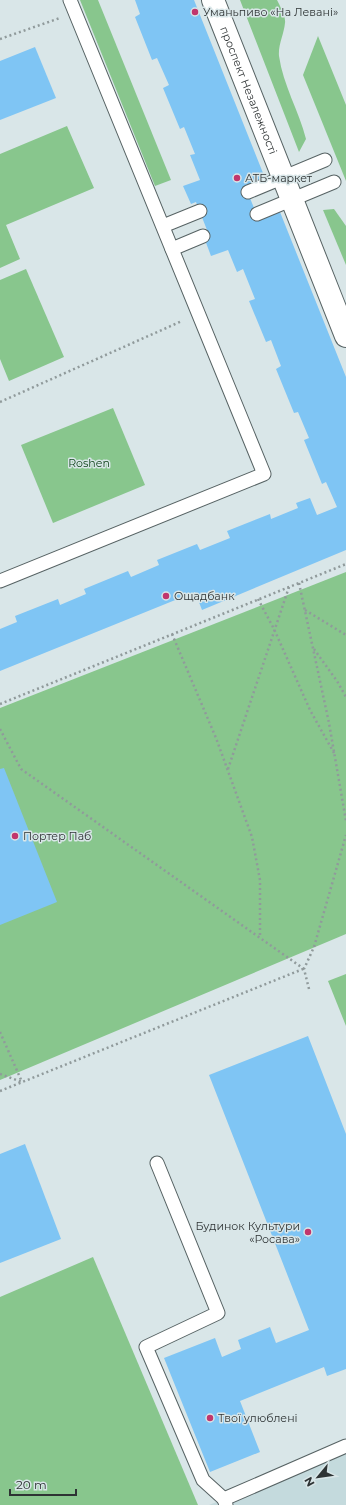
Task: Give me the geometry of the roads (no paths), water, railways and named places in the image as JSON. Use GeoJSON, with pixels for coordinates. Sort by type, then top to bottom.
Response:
{"type":"FeatureCollection","features":[{"type":"Feature","properties":{"kind":"street","name":"проспект Незалежності"},"geometry":{"type":"LineString","coordinates":[[213,0],[346,336]]}},
{"type":"Feature","properties":{"kind":"lane"},"geometry":{"type":"LineString","coordinates":[[0,581],[264,474],[197,314],[163,226],[70,0]]}},
{"type":"Feature","properties":{"kind":"lane"},"geometry":{"type":"LineString","coordinates":[[248,192],[325,160]]}},
{"type":"Feature","properties":{"kind":"lane"},"geometry":{"type":"LineString","coordinates":[[257,214],[334,182]]}},
{"type":"Feature","properties":{"kind":"lane"},"geometry":{"type":"LineString","coordinates":[[163,226],[200,211]]}},
{"type":"Feature","properties":{"kind":"lane"},"geometry":{"type":"LineString","coordinates":[[172,249],[203,236]]}},
{"type":"Feature","properties":{"kind":"lane"},"geometry":{"type":"LineString","coordinates":[[157,1163],[218,1313],[146,1348],[203,1480],[225,1502],[346,1446]]}},
{"type":"Feature","properties":{"kind":"place","name":"Уманьпиво «На Левані»"},"geometry":{"type":"Point","coordinates":[195,12]}},
{"type":"Feature","properties":{"kind":"place","name":"АТБ-маркет"},"geometry":{"type":"Point","coordinates":[237,178]}},
{"type":"Feature","properties":{"kind":"place","name":"Ощадбанк"},"geometry":{"type":"Point","coordinates":[166,596]}},
{"type":"Feature","properties":{"kind":"place","name":"Портер Паб"},"geometry":{"type":"Point","coordinates":[15,836]}},
{"type":"Feature","properties":{"kind":"place","name":"Будинок Культури «Росава»"},"geometry":{"type":"Point","coordinates":[308,1232]}},
{"type":"Feature","properties":{"kind":"place","name":"Твої улюблені"},"geometry":{"type":"Point","coordinates":[210,1418]}},
{"type":"Feature","properties":{"kind":"park label","name":"Roshen"},"geometry":{"type":"Point","coordinates":[89,463]}}]}
